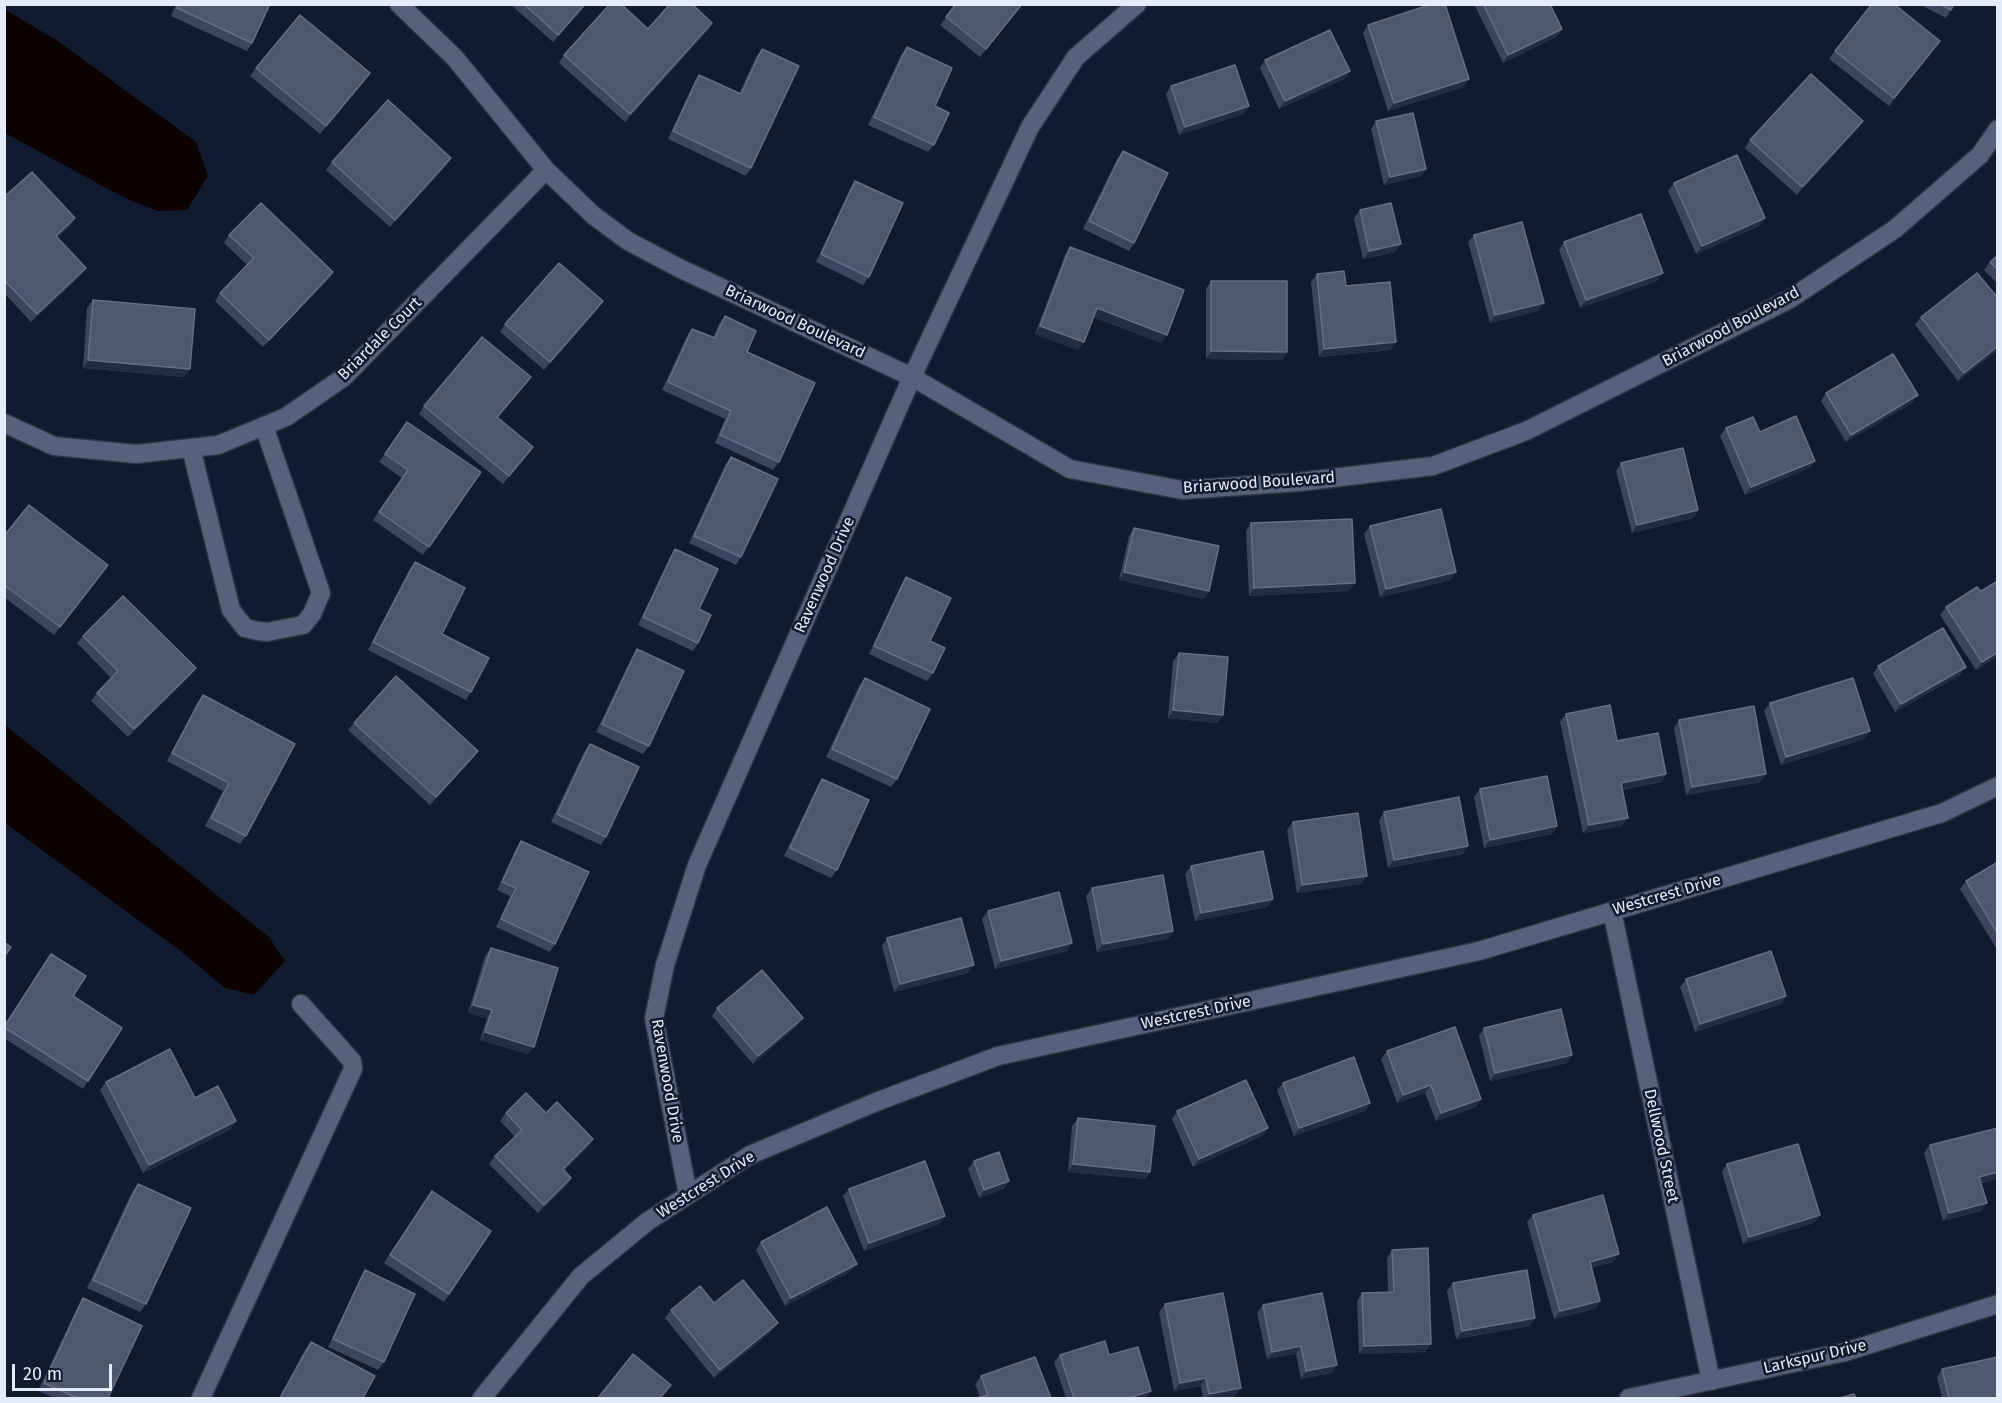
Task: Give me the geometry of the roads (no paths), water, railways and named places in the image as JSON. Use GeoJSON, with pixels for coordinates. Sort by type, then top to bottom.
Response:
{"type":"FeatureCollection","features":[{"type":"Feature","properties":{"kind":"street","name":"Briarwood Boulevard"},"geometry":{"type":"LineString","coordinates":[[399,4],[455,58],[546,170],[593,215],[628,242],[912,377],[1070,469],[1182,490],[1299,482],[1433,466],[1526,431],[1790,299],[1896,229],[1980,155],[1998,129]]}},
{"type":"Feature","properties":{"kind":"street","name":"Ravenwood Drive"},"geometry":{"type":"LineString","coordinates":[[688,1195],[654,1018],[665,965],[697,865],[912,377],[1030,127],[1076,57],[1137,4]]}},
{"type":"Feature","properties":{"kind":"street","name":"Briardale Court"},"geometry":{"type":"LineString","coordinates":[[4,423],[54,446],[136,454],[218,445],[286,417],[344,377],[546,170]]}},
{"type":"Feature","properties":{"kind":"street"},"geometry":{"type":"LineString","coordinates":[[191,448],[231,610],[245,627],[258,631],[267,632],[303,625],[312,614],[321,593],[264,426]]}},
{"type":"Feature","properties":{"kind":"street","name":"Westcrest Drive"},"geometry":{"type":"LineString","coordinates":[[482,1398],[581,1276],[648,1221],[750,1155],[876,1102],[998,1056],[1479,951],[1942,813],[1998,786]]}},
{"type":"Feature","properties":{"kind":"street","name":"Dellwood Street"},"geometry":{"type":"LineString","coordinates":[[1612,911],[1711,1381]]}},
{"type":"Feature","properties":{"kind":"street"},"geometry":{"type":"LineString","coordinates":[[201,1398],[353,1069],[352,1061],[301,1004]]}},
{"type":"Feature","properties":{"kind":"street","name":"Larkspur Drive"},"geometry":{"type":"LineString","coordinates":[[1629,1398],[1845,1352],[1998,1304]]}}]}
